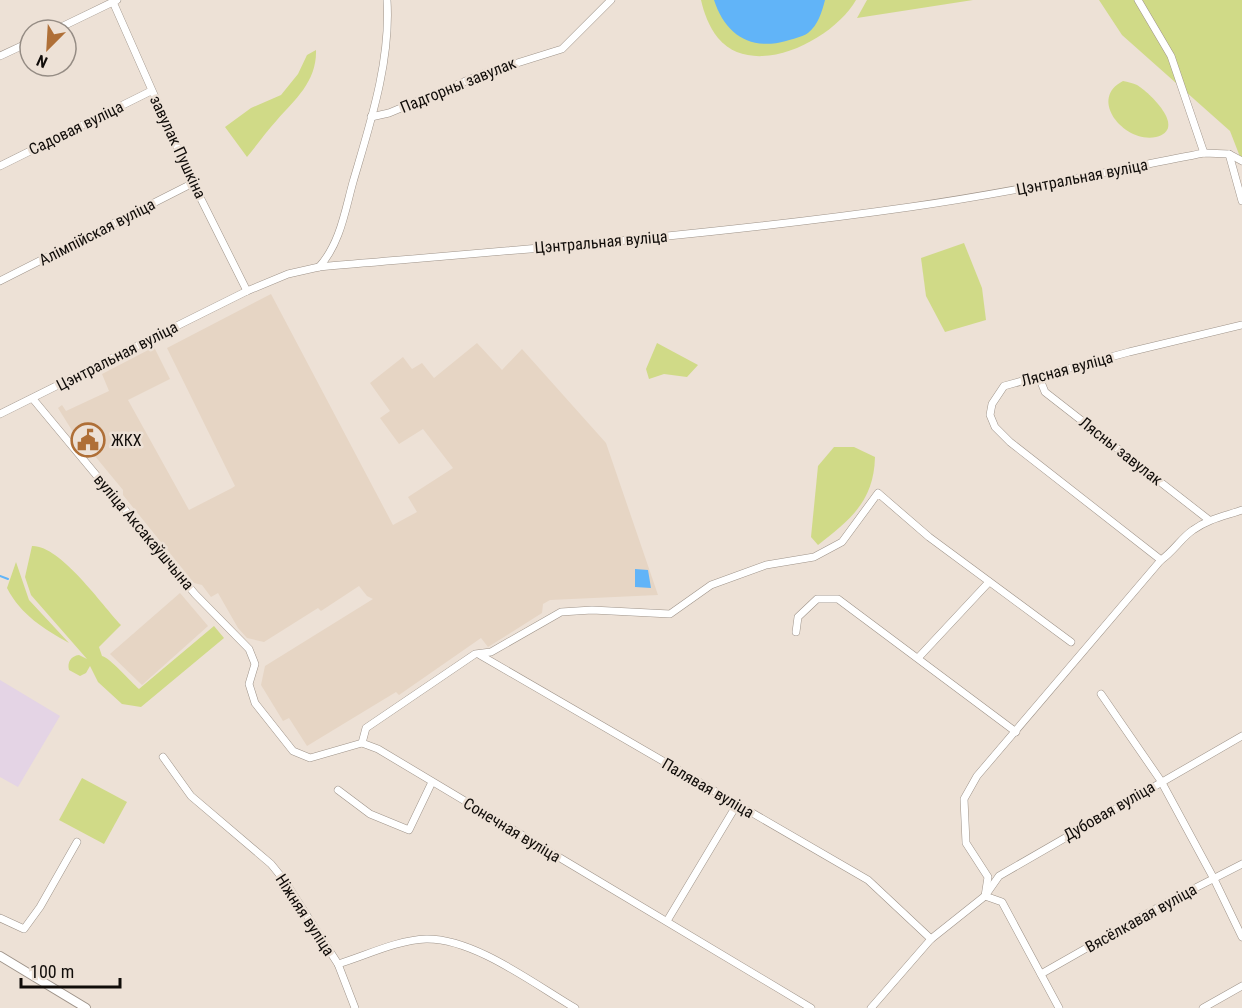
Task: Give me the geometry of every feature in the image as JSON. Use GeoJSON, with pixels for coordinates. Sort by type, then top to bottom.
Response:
{"type":"FeatureCollection","features":[{"type":"Feature","properties":{"kind":"main road"},"geometry":{"type":"LineString","coordinates":[[0,956],[87,1008]]}},
{"type":"Feature","properties":{"kind":"street"},"geometry":{"type":"LineString","coordinates":[[319,267],[335,245],[371,117],[385,50],[387,0]]}},
{"type":"Feature","properties":{"kind":"street","name":"Падгорны завулак"},"geometry":{"type":"LineString","coordinates":[[371,117],[388,113],[485,73],[562,49],[611,0]]}},
{"type":"Feature","properties":{"kind":"street"},"geometry":{"type":"LineString","coordinates":[[1138,0],[1171,56],[1204,153]]}},
{"type":"Feature","properties":{"kind":"street"},"geometry":{"type":"LineString","coordinates":[[78,19],[115,1]]}},
{"type":"Feature","properties":{"kind":"street","name":"завулак Пушкіна"},"geometry":{"type":"LineString","coordinates":[[115,1],[193,183],[247,291]]}},
{"type":"Feature","properties":{"kind":"street"},"geometry":{"type":"LineString","coordinates":[[0,56],[18,48]]}},
{"type":"Feature","properties":{"kind":"street","name":"Садовая вуліца"},"geometry":{"type":"LineString","coordinates":[[0,166],[152,91]]}},
{"type":"Feature","properties":{"kind":"street","name":"Цэнтральная вуліца"},"geometry":{"type":"LineString","coordinates":[[0,414],[247,291],[288,274],[319,267],[706,232],[909,207],[1005,192],[1204,153],[1228,154]]}},
{"type":"Feature","properties":{"kind":"street"},"geometry":{"type":"LineString","coordinates":[[1228,154],[1242,161]]}},
{"type":"Feature","properties":{"kind":"street"},"geometry":{"type":"LineString","coordinates":[[1228,154],[1242,201]]}},
{"type":"Feature","properties":{"kind":"street","name":"Алімпійская вуліца"},"geometry":{"type":"LineString","coordinates":[[0,281],[193,183]]}},
{"type":"Feature","properties":{"kind":"street","name":"Лясная вуліца"},"geometry":{"type":"LineString","coordinates":[[1161,560],[1010,442],[995,427],[990,415],[992,404],[1004,386],[1129,352],[1242,327]]}},
{"type":"Feature","properties":{"kind":"street","name":"Лясны завулак"},"geometry":{"type":"LineString","coordinates":[[1039,377],[1045,392],[1209,520]]}},
{"type":"Feature","properties":{"kind":"street","name":"вуліца Аксакаўшчына"},"geometry":{"type":"LineString","coordinates":[[33,399],[195,594],[249,649],[255,664],[249,684],[255,703],[293,751],[310,758],[362,743]]}},
{"type":"Feature","properties":{"kind":"street"},"geometry":{"type":"LineString","coordinates":[[362,743],[366,728],[475,654],[491,652],[561,612],[592,610],[670,614],[711,585],[766,565],[814,557],[826,552],[851,532],[878,493],[929,537],[1071,642]]}},
{"type":"Feature","properties":{"kind":"street"},"geometry":{"type":"LineString","coordinates":[[1059,1008],[1002,902],[985,896],[988,877],[966,843],[964,799],[977,776],[1161,560],[1173,552],[1191,531],[1209,520],[1242,510]]}},
{"type":"Feature","properties":{"kind":"street"},"geometry":{"type":"LineString","coordinates":[[918,658],[989,582]]}},
{"type":"Feature","properties":{"kind":"street"},"geometry":{"type":"LineString","coordinates":[[796,632],[798,617],[817,599],[838,599],[1016,732]]}},
{"type":"Feature","properties":{"kind":"street","name":"Палявая вуліца"},"geometry":{"type":"LineString","coordinates":[[475,654],[488,657],[736,806],[868,880],[931,939]]}},
{"type":"Feature","properties":{"kind":"street"},"geometry":{"type":"LineString","coordinates":[[1101,694],[1161,781],[1214,879],[1242,937]]}},
{"type":"Feature","properties":{"kind":"street","name":"Дубовая вуліца"},"geometry":{"type":"LineString","coordinates":[[871,1008],[931,939],[985,896],[999,876],[1242,736]]}},
{"type":"Feature","properties":{"kind":"street","name":"Сонечная вуліца"},"geometry":{"type":"LineString","coordinates":[[362,743],[378,749],[811,1008]]}},
{"type":"Feature","properties":{"kind":"street","name":"Ніжняя вуліца"},"geometry":{"type":"LineString","coordinates":[[163,757],[191,796],[271,864],[338,964],[355,1008]]}},
{"type":"Feature","properties":{"kind":"street"},"geometry":{"type":"LineString","coordinates":[[338,790],[369,814],[409,830],[432,782]]}},
{"type":"Feature","properties":{"kind":"street"},"geometry":{"type":"LineString","coordinates":[[667,921],[736,806]]}},
{"type":"Feature","properties":{"kind":"street"},"geometry":{"type":"LineString","coordinates":[[0,918],[24,929],[40,907],[77,842]]}},
{"type":"Feature","properties":{"kind":"street","name":"Вясёлкавая вуліца"},"geometry":{"type":"LineString","coordinates":[[1041,974],[1242,864]]}},
{"type":"Feature","properties":{"kind":"street"},"geometry":{"type":"LineString","coordinates":[[338,964],[425,939],[448,942],[478,951],[575,1008]]}},
{"type":"Feature","properties":{"kind":"street"},"geometry":{"type":"LineString","coordinates":[[1203,1008],[1242,986]]}},
{"type":"Feature","properties":{"kind":"shaded area"},"geometry":{"type":"Polygon","coordinates":[[[271,294],[393,525],[417,512],[408,497],[453,468],[423,429],[399,444],[380,418],[390,411],[370,383],[403,357],[412,369],[422,363],[434,378],[477,343],[502,370],[522,349],[606,443],[658,595],[550,600],[543,604],[542,613],[488,647],[481,638],[399,695],[396,692],[307,746],[289,718],[283,721],[261,685],[265,666],[373,599],[367,596],[359,586],[321,611],[318,608],[264,642],[247,638],[238,628],[218,593],[211,597],[202,585],[194,583],[123,495],[123,490],[80,438],[78,440],[58,408],[62,405],[66,411],[109,391],[102,374],[154,347],[170,379],[128,400],[189,510],[232,488],[235,486],[167,348],[271,294]]]}},
{"type":"Feature","properties":{"kind":"shaded area"},"geometry":{"type":"Polygon","coordinates":[[[180,593],[208,626],[142,685],[110,654],[180,593]]]}},
{"type":"Feature","properties":{"kind":"shaded area"},"geometry":{"type":"Polygon","coordinates":[[[0,680],[60,716],[18,787],[0,777],[0,680]]]}},
{"type":"Feature","properties":{"kind":"green space"},"geometry":{"type":"Polygon","coordinates":[[[701,0],[856,0],[845,15],[812,40],[792,50],[772,55],[752,56],[733,50],[718,38],[707,20],[701,0]]]}},
{"type":"Feature","properties":{"kind":"green space"},"geometry":{"type":"Polygon","coordinates":[[[867,0],[973,0],[857,18],[867,0]]]}},
{"type":"Feature","properties":{"kind":"green space"},"geometry":{"type":"Polygon","coordinates":[[[1099,0],[1242,0],[1242,162],[1230,131],[1122,35],[1099,0]]]}},
{"type":"Feature","properties":{"kind":"green space"},"geometry":{"type":"Polygon","coordinates":[[[316,50],[313,71],[304,89],[247,157],[225,127],[251,108],[281,95],[298,74],[307,55],[316,50]]]}},
{"type":"Feature","properties":{"kind":"green space"},"geometry":{"type":"Polygon","coordinates":[[[1123,81],[1137,85],[1157,102],[1167,119],[1168,126],[1165,133],[1156,137],[1133,134],[1114,118],[1109,108],[1109,98],[1113,89],[1123,81]]]}},
{"type":"Feature","properties":{"kind":"green space"},"geometry":{"type":"Polygon","coordinates":[[[964,243],[982,288],[986,320],[945,332],[926,296],[921,258],[964,243]]]}},
{"type":"Feature","properties":{"kind":"green space"},"geometry":{"type":"Polygon","coordinates":[[[657,343],[698,365],[687,377],[664,374],[649,379],[646,369],[657,343]]]}},
{"type":"Feature","properties":{"kind":"green space"},"geometry":{"type":"Polygon","coordinates":[[[834,447],[854,447],[875,457],[874,472],[865,498],[858,508],[850,518],[818,545],[811,537],[818,466],[834,447]]]}},
{"type":"Feature","properties":{"kind":"green space"},"geometry":{"type":"Polygon","coordinates":[[[32,546],[43,548],[67,565],[121,625],[99,647],[102,656],[115,665],[139,689],[214,626],[224,638],[141,707],[122,704],[98,682],[90,666],[86,673],[80,676],[69,670],[69,662],[72,658],[79,655],[87,659],[31,595],[25,577],[32,546]]]}},
{"type":"Feature","properties":{"kind":"green space"},"geometry":{"type":"Polygon","coordinates":[[[16,562],[29,600],[69,643],[26,614],[13,598],[7,588],[16,562]]]}},
{"type":"Feature","properties":{"kind":"green space"},"geometry":{"type":"Polygon","coordinates":[[[82,778],[127,802],[104,844],[59,820],[82,778]]]}},
{"type":"Feature","properties":{"kind":"water"},"geometry":{"type":"Polygon","coordinates":[[[714,0],[825,0],[817,22],[808,33],[786,41],[761,44],[732,31],[714,0]]]}},
{"type":"Feature","properties":{"kind":"water"},"geometry":{"type":"Polygon","coordinates":[[[635,569],[648,570],[651,588],[635,587],[635,569]]]}},
{"type":"Feature","properties":{"kind":"waterway"},"geometry":{"type":"LineString","coordinates":[[0,576],[8,579]]}},
{"type":"Feature","properties":{"kind":"place","name":"ЖКХ"},"geometry":{"type":"Point","coordinates":[88,440]}}]}
